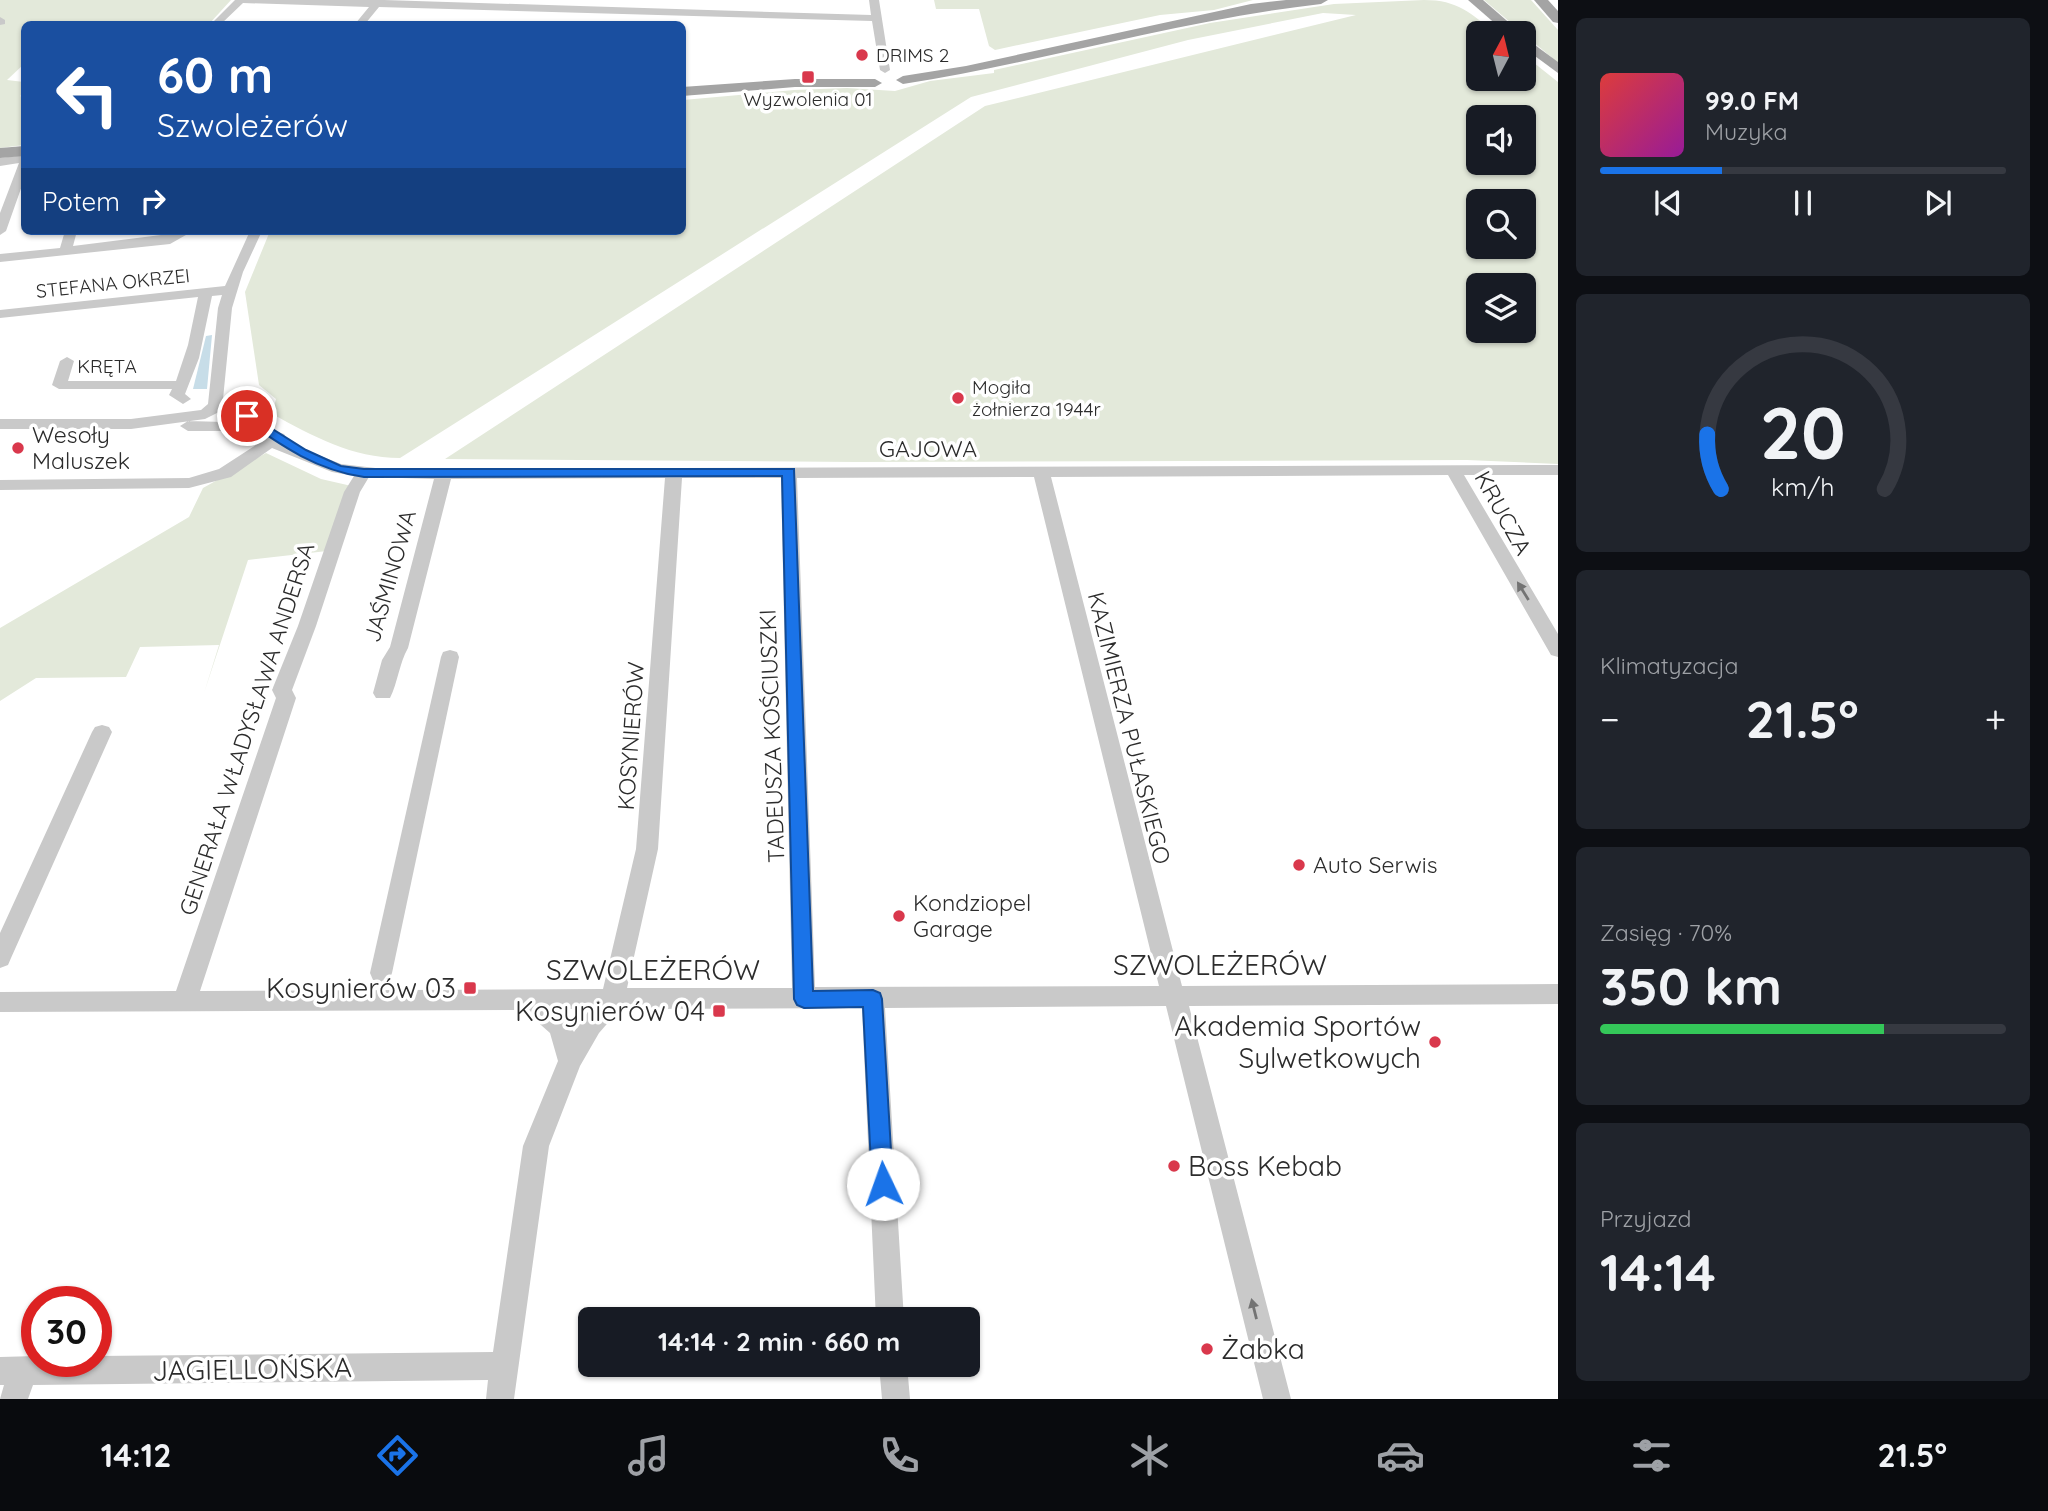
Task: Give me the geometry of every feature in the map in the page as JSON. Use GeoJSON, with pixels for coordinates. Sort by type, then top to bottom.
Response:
{"type":"FeatureCollection","features":[{"type":"Feature","properties":{"kind":"main road"},"geometry":{"type":"LineString","coordinates":[[686,92],[872,79],[891,85],[896,74],[1012,60],[1251,8],[1276,0]]}},
{"type":"Feature","properties":{"kind":"main road"},"geometry":{"type":"LineString","coordinates":[[1251,8],[1321,0]]}},
{"type":"Feature","properties":{"kind":"main road"},"geometry":{"type":"LineString","coordinates":[[1475,0],[1500,21]]}},
{"type":"Feature","properties":{"kind":"main road"},"geometry":{"type":"LineString","coordinates":[[1541,0],[1558,19]]}},
{"type":"Feature","properties":{"kind":"main road"},"geometry":{"type":"LineString","coordinates":[[1536,51],[1558,69]]}},
{"type":"Feature","properties":{"kind":"main road"},"geometry":{"type":"LineString","coordinates":[[0,153],[21,151]]}},
{"type":"Feature","properties":{"kind":"street"},"geometry":{"type":"LineString","coordinates":[[219,21],[240,0],[530,4],[877,18]]}},
{"type":"Feature","properties":{"kind":"street"},"geometry":{"type":"LineString","coordinates":[[874,0],[877,18],[896,74]]}},
{"type":"Feature","properties":{"kind":"street"},"geometry":{"type":"LineString","coordinates":[[362,21],[377,2]]}},
{"type":"Feature","properties":{"kind":"street"},"geometry":{"type":"LineString","coordinates":[[521,21],[530,4]]}},
{"type":"Feature","properties":{"kind":"street"},"geometry":{"type":"LineString","coordinates":[[0,162],[21,162]]}},
{"type":"Feature","properties":{"kind":"street"},"geometry":{"type":"LineString","coordinates":[[0,231],[5,207],[21,169]]}},
{"type":"Feature","properties":{"kind":"street"},"geometry":{"type":"LineString","coordinates":[[65,252],[70,235]]}},
{"type":"Feature","properties":{"kind":"street"},"geometry":{"type":"LineString","coordinates":[[0,258],[170,240],[179,235]]}},
{"type":"Feature","properties":{"kind":"street"},"geometry":{"type":"LineString","coordinates":[[210,415],[230,290],[254,235]]}},
{"type":"Feature","properties":{"kind":"street","name":"STEFANA OKRZEI"},"geometry":{"type":"LineString","coordinates":[[0,314],[230,290]]}},
{"type":"Feature","properties":{"kind":"street","name":"KRĘTA"},"geometry":{"type":"LineString","coordinates":[[67,361],[59,386],[182,392],[201,323],[206,293]]}},
{"type":"Feature","properties":{"kind":"street"},"geometry":{"type":"LineString","coordinates":[[221,353],[232,396],[243,410]]}},
{"type":"Feature","properties":{"kind":"street"},"geometry":{"type":"LineString","coordinates":[[0,424],[131,424],[173,427],[210,415],[243,410]]}},
{"type":"Feature","properties":{"kind":"street"},"geometry":{"type":"LineString","coordinates":[[210,415],[222,427],[232,426],[243,410]]}},
{"type":"Feature","properties":{"kind":"street","name":"GAJOWA"},"geometry":{"type":"LineString","coordinates":[[243,410],[275,440]]}},
{"type":"Feature","properties":{"kind":"street","name":"GAJOWA"},"geometry":{"type":"LineString","coordinates":[[232,426],[275,440],[338,469],[364,473],[1558,470]]}},
{"type":"Feature","properties":{"kind":"street"},"geometry":{"type":"LineString","coordinates":[[0,485],[189,482],[225,473],[275,440]]}},
{"type":"Feature","properties":{"kind":"street","name":"KRUCZA"},"geometry":{"type":"LineString","coordinates":[[1452,469],[1558,650]]}},
{"type":"Feature","properties":{"kind":"street","name":"KOSYNIERÓW"},"geometry":{"type":"LineString","coordinates":[[612,1001],[636,909],[648,849],[674,471]]}},
{"type":"Feature","properties":{"kind":"street","name":"TADEUSZA KOŚCIUSZKI"},"geometry":{"type":"LineString","coordinates":[[789,471],[804,999]]}},
{"type":"Feature","properties":{"kind":"street","name":"KAZIMIERZA PUŁASKIEGO"},"geometry":{"type":"LineString","coordinates":[[1041,471],[1166,973],[1184,1022],[1277,1399]]}},
{"type":"Feature","properties":{"kind":"street","name":"GENERAŁA WŁADYSŁAWA ANDERSA"},"geometry":{"type":"LineString","coordinates":[[184,1003],[286,698],[282,690],[307,626],[352,492],[364,473]]}},
{"type":"Feature","properties":{"kind":"street","name":"JAŚMINOWA"},"geometry":{"type":"LineString","coordinates":[[383,693],[391,660],[399,648],[444,473]]}},
{"type":"Feature","properties":{"kind":"street"},"geometry":{"type":"LineString","coordinates":[[1539,617],[1558,617]]}},
{"type":"Feature","properties":{"kind":"street"},"geometry":{"type":"LineString","coordinates":[[381,973],[450,657]]}},
{"type":"Feature","properties":{"kind":"street"},"geometry":{"type":"LineString","coordinates":[[0,958],[103,732]]}},
{"type":"Feature","properties":{"kind":"street","name":"SZWOLEŻERÓW"},"geometry":{"type":"LineString","coordinates":[[0,1003],[1558,994]]}},
{"type":"Feature","properties":{"kind":"street"},"geometry":{"type":"LineString","coordinates":[[873,999],[889,1307]]}},
{"type":"Feature","properties":{"kind":"street"},"geometry":{"type":"LineString","coordinates":[[531,1001],[558,1023],[567,1039],[570,1061]]}},
{"type":"Feature","properties":{"kind":"street"},"geometry":{"type":"LineString","coordinates":[[500,1399],[536,1146],[570,1061],[591,1025],[612,1001]]}},
{"type":"Feature","properties":{"kind":"street","name":"JAGIELLOŃSKA"},"geometry":{"type":"LineString","coordinates":[[12,1371],[505,1366]]}},
{"type":"Feature","properties":{"kind":"street"},"geometry":{"type":"LineString","coordinates":[[12,1371],[14,1399]]}},
{"type":"Feature","properties":{"kind":"street"},"geometry":{"type":"LineString","coordinates":[[894,1377],[896,1399]]}},
{"type":"Feature","properties":{"kind":"green space"},"geometry":{"type":"Polygon","coordinates":[[[0,0],[231,0],[212,21],[21,21],[21,67],[7,80],[21,82],[21,145],[0,148],[0,0]]]}},
{"type":"Feature","properties":{"kind":"green space"},"geometry":{"type":"Polygon","coordinates":[[[934,0],[1253,0],[1214,10],[1160,15],[995,50],[989,46],[979,9],[936,9],[934,0]]]}},
{"type":"Feature","properties":{"kind":"green space"},"geometry":{"type":"Polygon","coordinates":[[[1424,0],[1446,2],[1471,14],[1480,21],[1466,21],[1466,91],[1536,91],[1536,65],[1558,82],[1558,464],[1467,460],[856,462],[445,459],[985,106],[1356,15],[1323,13],[1188,40],[971,97],[400,458],[349,450],[272,414],[276,399],[259,385],[245,292],[268,235],[686,235],[686,100],[794,90],[847,88],[895,91],[930,81],[994,73],[994,70],[1210,23],[1334,4],[1424,0]]]}},
{"type":"Feature","properties":{"kind":"green space"},"geometry":{"type":"Polygon","coordinates":[[[1484,0],[1531,0],[1558,30],[1558,63],[1536,44],[1536,21],[1509,21],[1484,0]]]}},
{"type":"Feature","properties":{"kind":"green space"},"geometry":{"type":"Polygon","coordinates":[[[266,453],[321,479],[356,487],[327,551],[248,560],[204,693],[219,645],[140,647],[126,677],[36,678],[0,701],[0,628],[189,517],[203,488],[266,453]]]}},
{"type":"Feature","properties":{"kind":"water"},"geometry":{"type":"Polygon","coordinates":[[[212,335],[207,389],[193,389],[206,336],[212,335]]]}},
{"type":"Feature","properties":{"kind":"place","name":"DRIMS 2"},"geometry":{"type":"Point","coordinates":[862,55]}},
{"type":"Feature","properties":{"kind":"place","name":"Wyzwolenia 01"},"geometry":{"type":"Point","coordinates":[808,77]}},
{"type":"Feature","properties":{"kind":"place","name":"Mogiła żołnierza 1944r"},"geometry":{"type":"Point","coordinates":[958,398]}},
{"type":"Feature","properties":{"kind":"place","name":"Wesoły Maluszek"},"geometry":{"type":"Point","coordinates":[18,448]}},
{"type":"Feature","properties":{"kind":"place","name":"Auto Serwis"},"geometry":{"type":"Point","coordinates":[1299,865]}},
{"type":"Feature","properties":{"kind":"place","name":"Kondziopel Garage"},"geometry":{"type":"Point","coordinates":[899,916]}},
{"type":"Feature","properties":{"kind":"place","name":"Kosynierów 03"},"geometry":{"type":"Point","coordinates":[470,988]}},
{"type":"Feature","properties":{"kind":"place","name":"Kosynierów 04"},"geometry":{"type":"Point","coordinates":[719,1011]}},
{"type":"Feature","properties":{"kind":"place","name":"Akademia Sportów Sylwetkowych"},"geometry":{"type":"Point","coordinates":[1435,1042]}},
{"type":"Feature","properties":{"kind":"place","name":"Boss Kebab"},"geometry":{"type":"Point","coordinates":[1174,1166]}},
{"type":"Feature","properties":{"kind":"place","name":"Żabka"},"geometry":{"type":"Point","coordinates":[1207,1349]}},
{"type":"Feature","properties":{"kind":"route"},"geometry":{"type":"LineString","coordinates":[[247,416],[301,453],[338,469],[364,473],[789,471],[804,999],[873,999],[883,1184]]}}]}
